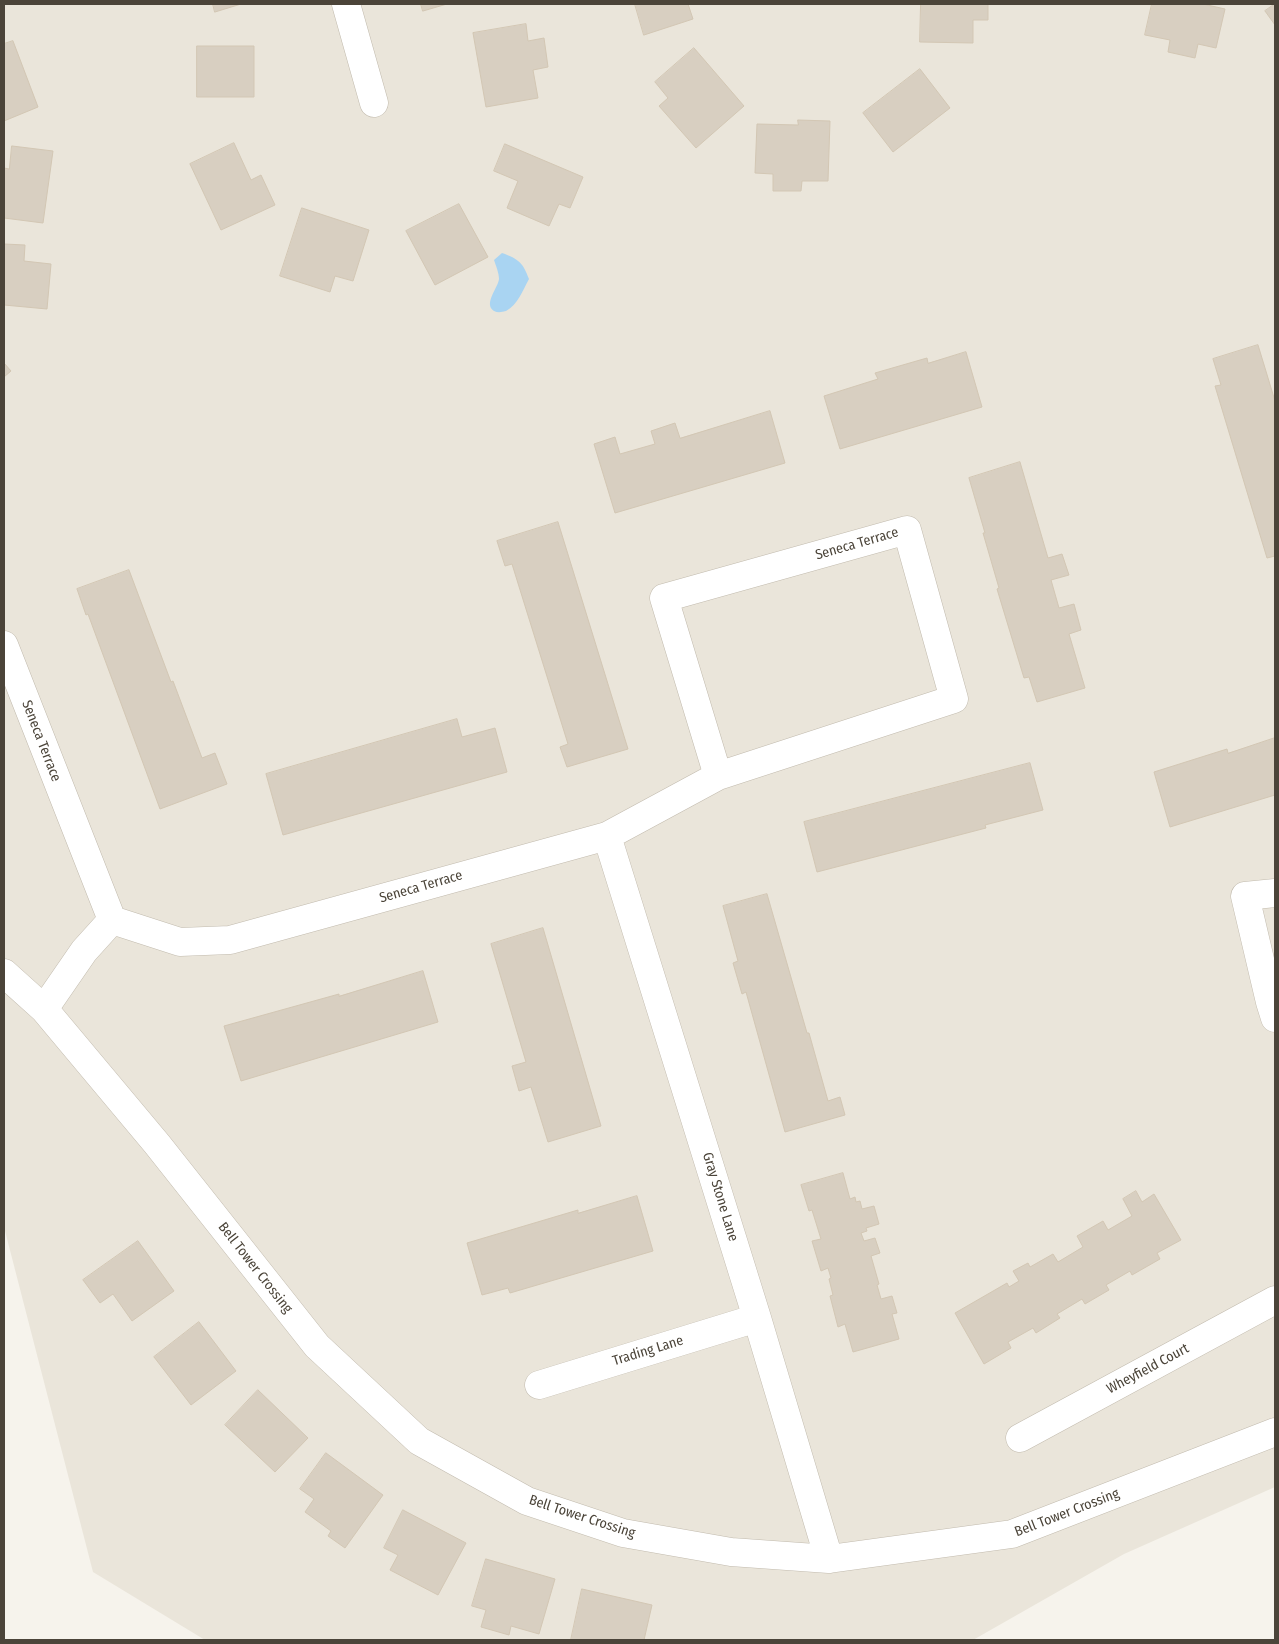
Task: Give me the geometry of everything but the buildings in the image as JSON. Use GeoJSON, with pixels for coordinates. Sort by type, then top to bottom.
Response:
{"type":"FeatureCollection","features":[{"type":"Feature","properties":{"kind":"street"},"geometry":{"type":"LineString","coordinates":[[346,4],[374,103]]}},
{"type":"Feature","properties":{"kind":"street","name":"Seneca Terrace"},"geometry":{"type":"LineString","coordinates":[[4,645],[112,920],[180,942],[230,940],[607,836],[718,776],[954,699],[907,530],[664,598],[718,776]]}},
{"type":"Feature","properties":{"kind":"street","name":"Gray Stone Lane"},"geometry":{"type":"LineString","coordinates":[[607,836],[758,1318],[829,1559]]}},
{"type":"Feature","properties":{"kind":"street"},"geometry":{"type":"LineString","coordinates":[[1275,892],[1245,896],[1275,1018]]}},
{"type":"Feature","properties":{"kind":"street"},"geometry":{"type":"LineString","coordinates":[[44,1009],[84,951],[112,920]]}},
{"type":"Feature","properties":{"kind":"street","name":"Bell Tower Crossing"},"geometry":{"type":"LineString","coordinates":[[4,972],[44,1009],[157,1144],[317,1346],[419,1441],[527,1501],[624,1533],[731,1552],[829,1559],[1012,1534],[1275,1432]]}},
{"type":"Feature","properties":{"kind":"street","name":"Wheyfield Court"},"geometry":{"type":"LineString","coordinates":[[1020,1438],[1275,1300]]}},
{"type":"Feature","properties":{"kind":"street","name":"Trading Lane"},"geometry":{"type":"LineString","coordinates":[[539,1385],[758,1318]]}},
{"type":"Feature","properties":{"kind":"shaded area"},"geometry":{"type":"Polygon","coordinates":[[[4,4],[1275,4],[1275,1487],[1124,1554],[973,1640],[205,1640],[93,1572],[4,1227],[4,4]]]}},
{"type":"Feature","properties":{"kind":"water"},"geometry":{"type":"Polygon","coordinates":[[[502,253],[520,262],[529,279],[514,305],[506,311],[498,312],[491,308],[490,300],[499,279],[494,260],[502,253]]]}}]}
